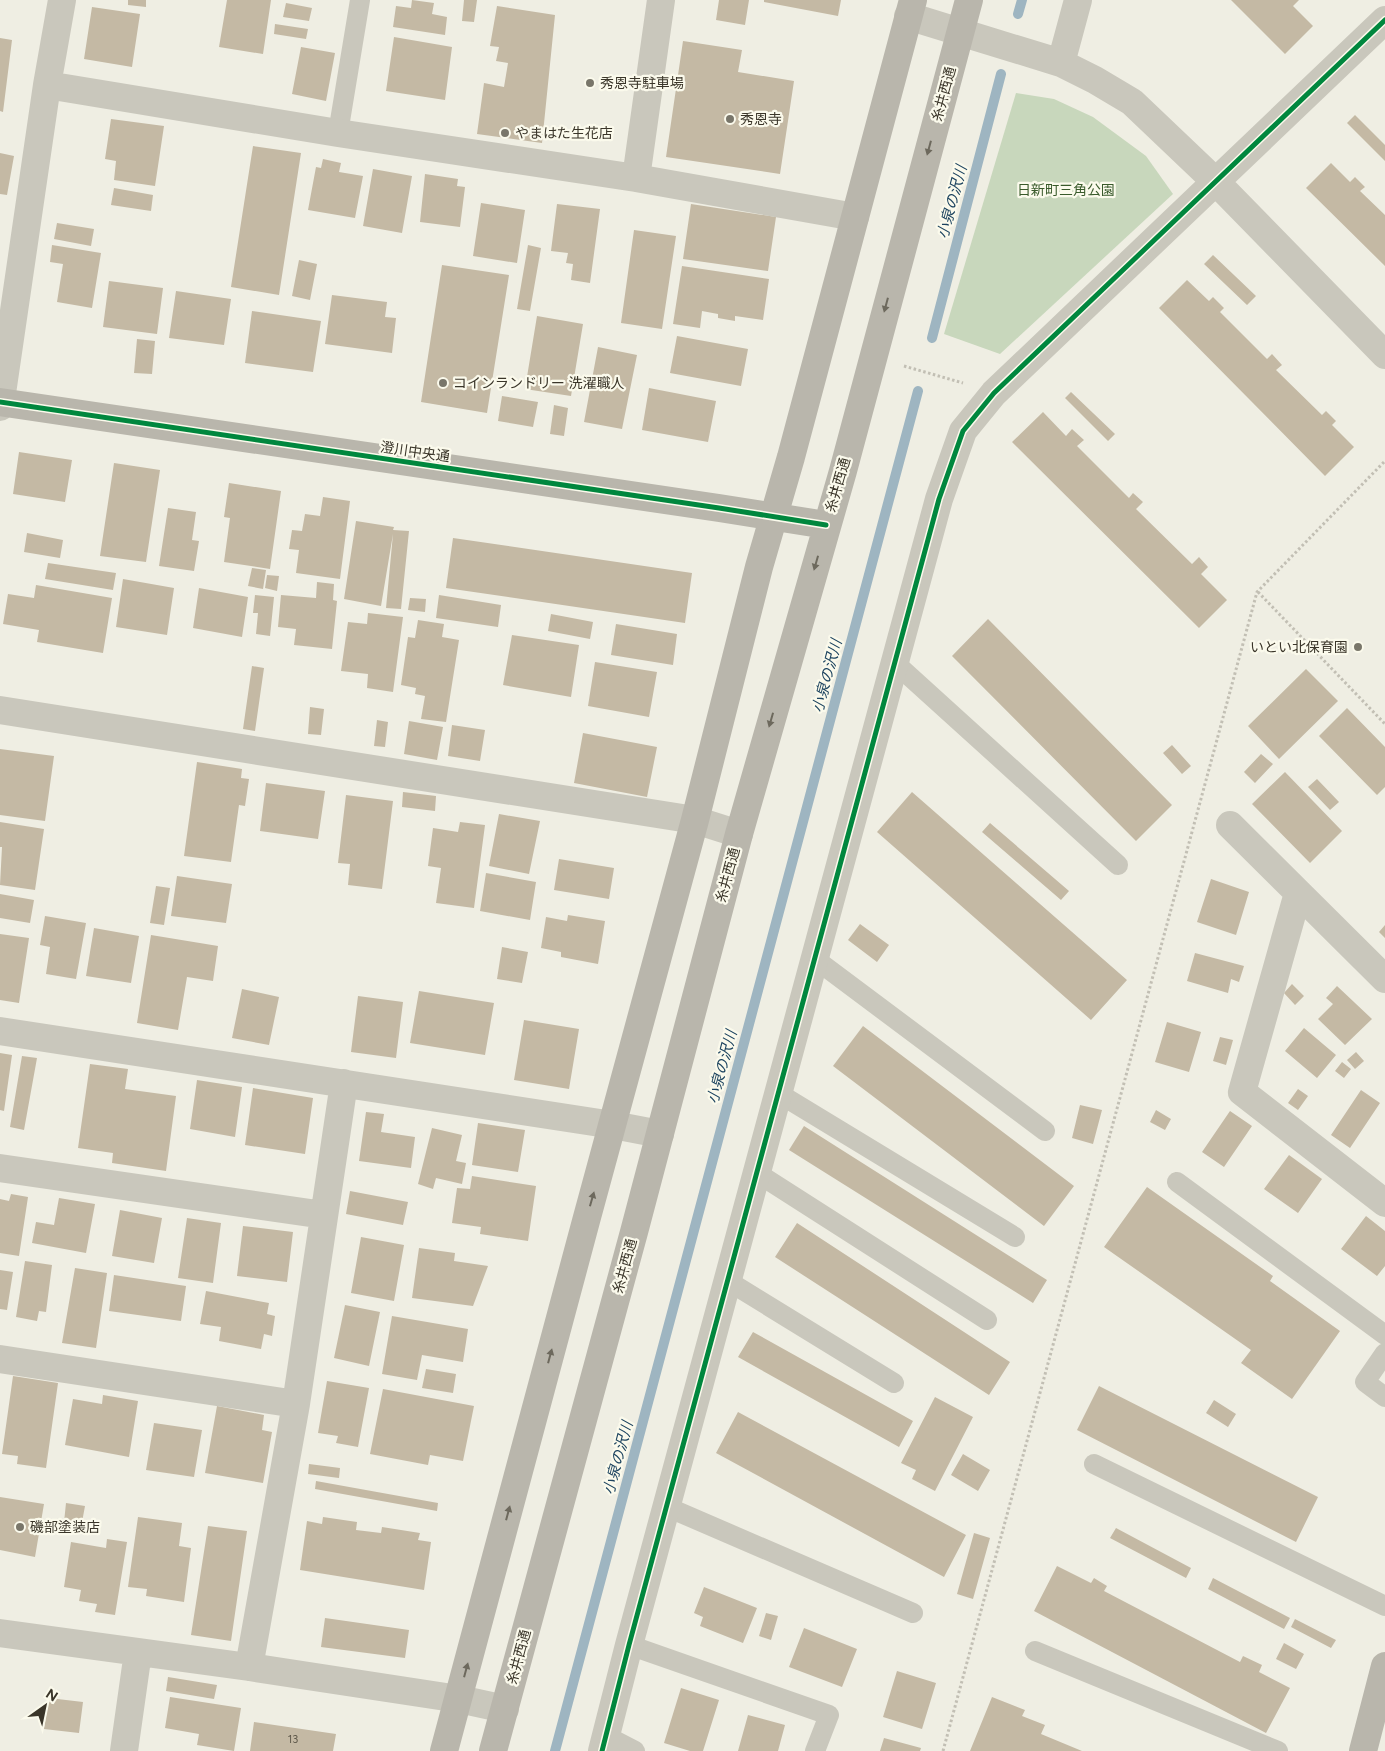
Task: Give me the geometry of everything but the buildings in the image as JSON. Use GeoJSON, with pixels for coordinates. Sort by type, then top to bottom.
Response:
{"type":"FeatureCollection","features":[{"type":"Feature","properties":{"kind":"street"},"geometry":{"type":"LineString","coordinates":[[0,404],[62,0]]}},
{"type":"Feature","properties":{"kind":"street"},"geometry":{"type":"LineString","coordinates":[[636,178],[661,0]]}},
{"type":"Feature","properties":{"kind":"street","name":"糸井西通"},"geometry":{"type":"LineString","coordinates":[[494,1751],[739,834],[842,471],[969,0]]}},
{"type":"Feature","properties":{"kind":"street"},"geometry":{"type":"LineString","coordinates":[[1061,63],[1078,0]]}},
{"type":"Feature","properties":{"kind":"street"},"geometry":{"type":"LineString","coordinates":[[444,1751],[695,820],[759,567],[911,8],[961,32],[1061,63],[1132,102],[1215,181],[1385,356]]}},
{"type":"Feature","properties":{"kind":"street"},"geometry":{"type":"LineString","coordinates":[[604,1744],[939,499],[963,431],[994,393],[1385,20]]}},
{"type":"Feature","properties":{"kind":"street"},"geometry":{"type":"LineString","coordinates":[[48,85],[338,133],[636,178],[855,218]]}},
{"type":"Feature","properties":{"kind":"street","name":"澄川中央通"},"geometry":{"type":"LineString","coordinates":[[0,404],[826,525]]}},
{"type":"Feature","properties":{"kind":"street"},"geometry":{"type":"LineString","coordinates":[[0,710],[695,820],[739,834]]}},
{"type":"Feature","properties":{"kind":"street"},"geometry":{"type":"LineString","coordinates":[[1230,825],[1385,979]]}},
{"type":"Feature","properties":{"kind":"street"},"geometry":{"type":"LineString","coordinates":[[1298,893],[1242,1092],[1385,1203]]}},
{"type":"Feature","properties":{"kind":"street"},"geometry":{"type":"LineString","coordinates":[[0,1031],[613,1124],[660,1134]]}},
{"type":"Feature","properties":{"kind":"street"},"geometry":{"type":"LineString","coordinates":[[249,1667],[296,1404],[344,1083]]}},
{"type":"Feature","properties":{"kind":"street"},"geometry":{"type":"LineString","coordinates":[[0,1168],[324,1215]]}},
{"type":"Feature","properties":{"kind":"street"},"geometry":{"type":"LineString","coordinates":[[0,1360],[296,1404]]}},
{"type":"Feature","properties":{"kind":"street"},"geometry":{"type":"LineString","coordinates":[[0,1633],[249,1667],[459,1699],[505,1708]]}},
{"type":"Feature","properties":{"kind":"street"},"geometry":{"type":"LineString","coordinates":[[124,1751],[138,1652]]}},
{"type":"Feature","properties":{"kind":"street"},"geometry":{"type":"LineString","coordinates":[[1363,1751],[1385,1666]]}},
{"type":"Feature","properties":{"kind":"lane"},"geometry":{"type":"LineString","coordinates":[[338,133],[360,0]]}},
{"type":"Feature","properties":{"kind":"lane"},"geometry":{"type":"LineString","coordinates":[[895,663],[1118,865]]}},
{"type":"Feature","properties":{"kind":"lane"},"geometry":{"type":"LineString","coordinates":[[815,959],[1045,1131]]}},
{"type":"Feature","properties":{"kind":"lane"},"geometry":{"type":"LineString","coordinates":[[778,1093],[1015,1237]]}},
{"type":"Feature","properties":{"kind":"lane"},"geometry":{"type":"LineString","coordinates":[[757,1173],[987,1320]]}},
{"type":"Feature","properties":{"kind":"lane"},"geometry":{"type":"LineString","coordinates":[[1177,1182],[1385,1335]]}},
{"type":"Feature","properties":{"kind":"lane"},"geometry":{"type":"LineString","coordinates":[[728,1281],[894,1383]]}},
{"type":"Feature","properties":{"kind":"lane"},"geometry":{"type":"LineString","coordinates":[[1385,1354],[1365,1382],[1385,1397]]}},
{"type":"Feature","properties":{"kind":"lane"},"geometry":{"type":"LineString","coordinates":[[1094,1464],[1385,1606]]}},
{"type":"Feature","properties":{"kind":"lane"},"geometry":{"type":"LineString","coordinates":[[667,1507],[913,1613]]}},
{"type":"Feature","properties":{"kind":"lane"},"geometry":{"type":"LineString","coordinates":[[630,1645],[829,1715],[815,1751]]}},
{"type":"Feature","properties":{"kind":"lane"},"geometry":{"type":"LineString","coordinates":[[1035,1651],[1278,1751]]}},
{"type":"Feature","properties":{"kind":"lane"},"geometry":{"type":"LineString","coordinates":[[604,1744],[635,1751]]}},
{"type":"Feature","properties":{"kind":"path"},"geometry":{"type":"LineString","coordinates":[[872,357],[994,393]]}},
{"type":"Feature","properties":{"kind":"path"},"geometry":{"type":"LineString","coordinates":[[944,1751],[1257,592],[1385,462]]}},
{"type":"Feature","properties":{"kind":"path"},"geometry":{"type":"LineString","coordinates":[[1257,592],[1385,724]]}},
{"type":"Feature","properties":{"kind":"green space","name":"日新町三角公園"},"geometry":{"type":"Polygon","coordinates":[[[1016,93],[1054,99],[1093,117],[1146,156],[1173,194],[1000,354],[944,334],[1016,93]]]}},
{"type":"Feature","properties":{"kind":"waterway","name":"小泉の沢川"},"geometry":{"type":"LineString","coordinates":[[1018,14],[1022,0]]}},
{"type":"Feature","properties":{"kind":"waterway","name":"小泉の沢川"},"geometry":{"type":"LineString","coordinates":[[932,338],[1001,74]]}},
{"type":"Feature","properties":{"kind":"waterway","name":"小泉の沢川"},"geometry":{"type":"LineString","coordinates":[[555,1751],[918,391]]}},
{"type":"Feature","properties":{"kind":"cycle path"},"geometry":{"type":"LineString","coordinates":[[602,1751],[939,499],[963,431],[994,393],[1385,20]]}},
{"type":"Feature","properties":{"kind":"cycle path"},"geometry":{"type":"LineString","coordinates":[[0,402],[826,525]]}},
{"type":"Feature","properties":{"kind":"place","name":"秀恩寺駐車場"},"geometry":{"type":"Point","coordinates":[590,83]}},
{"type":"Feature","properties":{"kind":"place","name":"秀恩寺"},"geometry":{"type":"Point","coordinates":[730,119]}},
{"type":"Feature","properties":{"kind":"place","name":"やまはた生花店"},"geometry":{"type":"Point","coordinates":[505,133]}},
{"type":"Feature","properties":{"kind":"place","name":"コインランドリー 洗濯職人"},"geometry":{"type":"Point","coordinates":[443,383]}},
{"type":"Feature","properties":{"kind":"place","name":"いとい北保育園"},"geometry":{"type":"Point","coordinates":[1358,647]}},
{"type":"Feature","properties":{"kind":"place","name":"磯部塗装店"},"geometry":{"type":"Point","coordinates":[20,1527]}}]}
